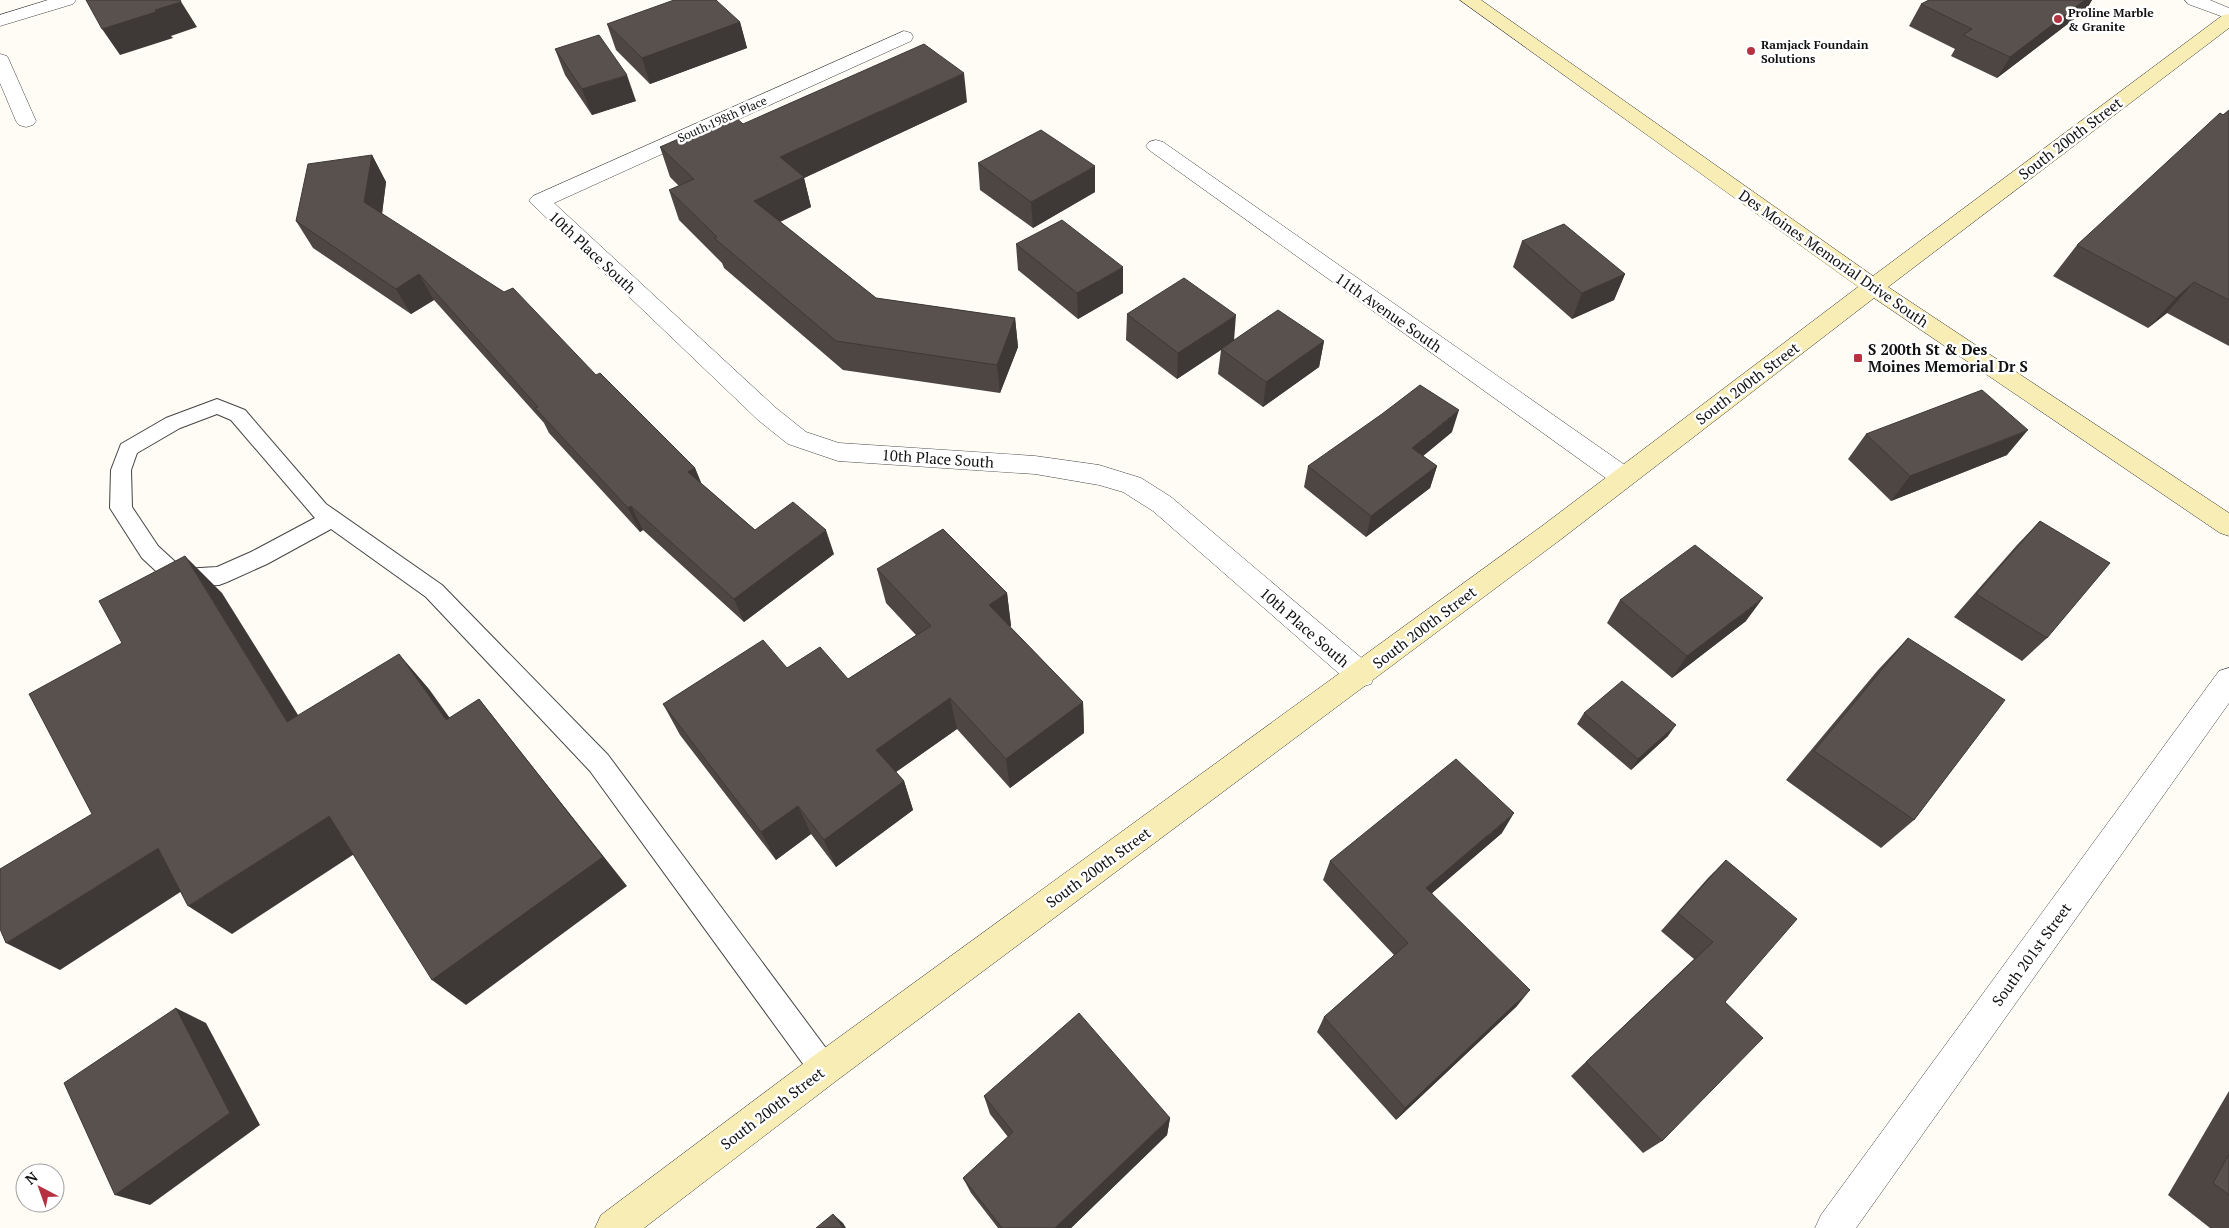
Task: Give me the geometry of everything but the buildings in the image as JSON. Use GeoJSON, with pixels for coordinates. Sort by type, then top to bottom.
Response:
{"type":"FeatureCollection","features":[{"type":"Feature","properties":{"kind":"main road","name":"Des Moines Memorial Drive South"},"geometry":{"type":"LineString","coordinates":[[1468,0],[1873,287],[2229,526]]}},
{"type":"Feature","properties":{"kind":"main road","name":"South 200th Street"},"geometry":{"type":"LineString","coordinates":[[614,1228],[824,1069],[1361,674],[2229,19]]}},
{"type":"Feature","properties":{"kind":"street"},"geometry":{"type":"LineString","coordinates":[[0,21],[67,0]]}},
{"type":"Feature","properties":{"kind":"street"},"geometry":{"type":"LineString","coordinates":[[2194,0],[2229,14]]}},
{"type":"Feature","properties":{"kind":"street","name":"South 198th Place"},"geometry":{"type":"LineString","coordinates":[[540,201],[904,37]]}},
{"type":"Feature","properties":{"kind":"street"},"geometry":{"type":"LineString","coordinates":[[0,60],[26,121]]}},
{"type":"Feature","properties":{"kind":"street","name":"11th Avenue South"},"geometry":{"type":"LineString","coordinates":[[1156,146],[1623,477]]}},
{"type":"Feature","properties":{"kind":"street","name":"10th Place South"},"geometry":{"type":"LineString","coordinates":[[540,201],[767,414],[797,438],[838,452],[1035,464],[1099,475],[1132,485],[1162,504],[1361,674]]}},
{"type":"Feature","properties":{"kind":"street","name":"South 201st Street"},"geometry":{"type":"LineString","coordinates":[[1834,1228],[2229,680]]}},
{"type":"Feature","properties":{"kind":"lane"},"geometry":{"type":"LineString","coordinates":[[332,519],[259,558],[219,576],[178,578],[150,552],[121,508],[121,470],[128,449],[173,423],[217,406],[238,415],[320,510],[434,591],[599,763],[824,1069]]}},
{"type":"Feature","properties":{"kind":"place","name":"Proline Marble & Granite"},"geometry":{"type":"Point","coordinates":[2058,19]}},
{"type":"Feature","properties":{"kind":"place","name":"Ramjack Foundain Solutions"},"geometry":{"type":"Point","coordinates":[1751,51]}},
{"type":"Feature","properties":{"kind":"place","name":"S 200th St & Des Moines Memorial Dr S"},"geometry":{"type":"Point","coordinates":[1858,358]}}]}
